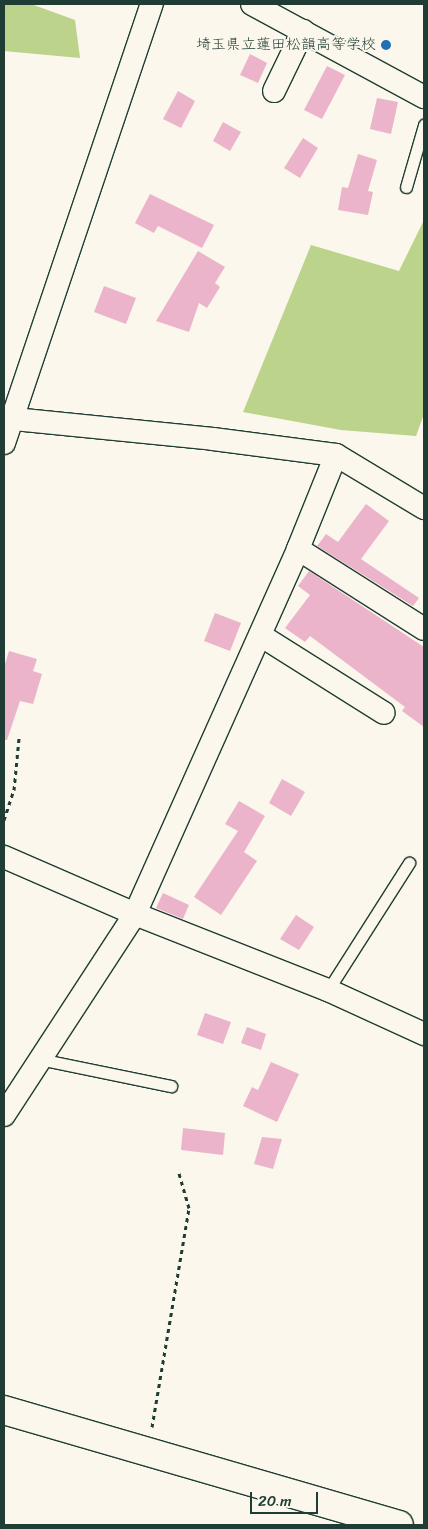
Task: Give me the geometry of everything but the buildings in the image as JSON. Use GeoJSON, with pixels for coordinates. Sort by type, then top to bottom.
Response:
{"type":"FeatureCollection","features":[{"type":"Feature","properties":{"kind":"street"},"geometry":{"type":"LineString","coordinates":[[4,443],[8,419],[152,4]]}},
{"type":"Feature","properties":{"kind":"street"},"geometry":{"type":"LineString","coordinates":[[252,4],[424,97]]}},
{"type":"Feature","properties":{"kind":"street"},"geometry":{"type":"LineString","coordinates":[[274,91],[303,31]]}},
{"type":"Feature","properties":{"kind":"street"},"geometry":{"type":"LineString","coordinates":[[8,419],[213,439],[336,455],[424,508]]}},
{"type":"Feature","properties":{"kind":"street"},"geometry":{"type":"LineString","coordinates":[[4,1115],[135,914],[298,549],[336,455]]}},
{"type":"Feature","properties":{"kind":"street"},"geometry":{"type":"LineString","coordinates":[[298,549],[424,629]]}},
{"type":"Feature","properties":{"kind":"street"},"geometry":{"type":"LineString","coordinates":[[260,635],[384,713]]}},
{"type":"Feature","properties":{"kind":"street"},"geometry":{"type":"LineString","coordinates":[[4,856],[135,914],[328,990],[424,1034]]}},
{"type":"Feature","properties":{"kind":"street"},"geometry":{"type":"LineString","coordinates":[[4,1410],[399,1525]]}},
{"type":"Feature","properties":{"kind":"lane"},"geometry":{"type":"LineString","coordinates":[[406,187],[424,125]]}},
{"type":"Feature","properties":{"kind":"lane"},"geometry":{"type":"LineString","coordinates":[[328,990],[409,864]]}},
{"type":"Feature","properties":{"kind":"lane"},"geometry":{"type":"LineString","coordinates":[[39,1059],[171,1086]]}},
{"type":"Feature","properties":{"kind":"path"},"geometry":{"type":"LineString","coordinates":[[4,820],[14,790],[19,738]]}},
{"type":"Feature","properties":{"kind":"path"},"geometry":{"type":"LineString","coordinates":[[148,1452],[190,1208],[178,1170]]}},
{"type":"Feature","properties":{"kind":"green space"},"geometry":{"type":"Polygon","coordinates":[[[4,4],[31,4],[75,20],[80,58],[4,51],[4,4]]]}},
{"type":"Feature","properties":{"kind":"green space"},"geometry":{"type":"Polygon","coordinates":[[[424,220],[424,414],[416,436],[341,430],[243,412],[311,245],[399,271],[424,220]]]}},
{"type":"Feature","properties":{"kind":"place","name":"埼玉県立蓮田松韻高等学校"},"geometry":{"type":"Point","coordinates":[386,45]}}]}
